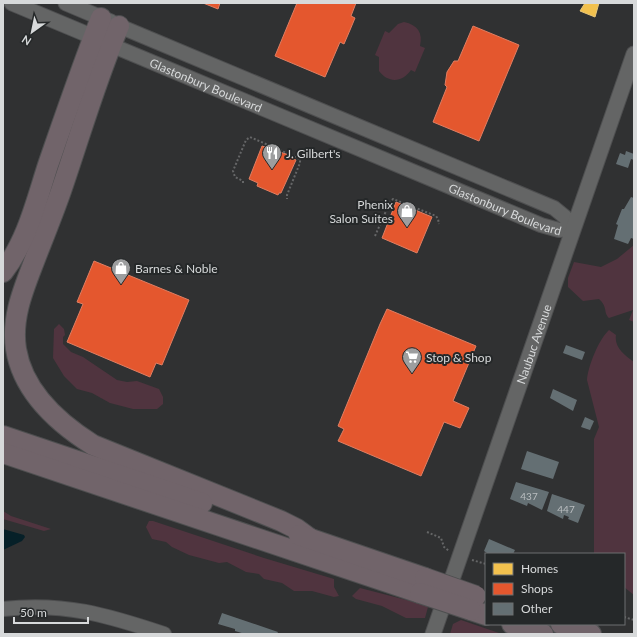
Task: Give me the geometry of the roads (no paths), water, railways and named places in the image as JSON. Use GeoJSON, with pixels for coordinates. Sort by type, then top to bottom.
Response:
{"type":"FeatureCollection","features":[{"type":"Feature","properties":{"kind":"highway"},"geometry":{"type":"LineString","coordinates":[[101,18],[102,41],[60,192],[17,308],[15,341],[23,373],[33,391],[50,411],[72,430],[94,445],[281,521],[297,529],[312,540]]}},
{"type":"Feature","properties":{"kind":"highway"},"geometry":{"type":"LineString","coordinates":[[3,272],[16,253],[28,226],[102,41],[119,26]]}},
{"type":"Feature","properties":{"kind":"highway"},"geometry":{"type":"LineString","coordinates":[[3,436],[312,540],[423,586]]}},
{"type":"Feature","properties":{"kind":"highway"},"geometry":{"type":"LineString","coordinates":[[3,453],[135,497],[480,605]]}},
{"type":"Feature","properties":{"kind":"highway"},"geometry":{"type":"LineString","coordinates":[[3,467],[106,496],[135,497]]}},
{"type":"Feature","properties":{"kind":"highway"},"geometry":{"type":"LineString","coordinates":[[515,625],[543,634]]}},
{"type":"Feature","properties":{"kind":"highway"},"geometry":{"type":"LineString","coordinates":[[564,625],[591,634]]}},
{"type":"Feature","properties":{"kind":"main road","name":"Glastonbury Boulevard"},"geometry":{"type":"LineString","coordinates":[[12,3],[102,41]]}},
{"type":"Feature","properties":{"kind":"main road","name":"Glastonbury Boulevard"},"geometry":{"type":"LineString","coordinates":[[66,3],[119,26]]}},
{"type":"Feature","properties":{"kind":"main road","name":"Naubuc Avenue"},"geometry":{"type":"LineString","coordinates":[[433,634],[634,54]]}},
{"type":"Feature","properties":{"kind":"street","name":"Glastonbury Boulevard"},"geometry":{"type":"LineString","coordinates":[[102,41],[546,227],[559,230],[573,229],[565,216],[554,208],[119,26]]}},
{"type":"Feature","properties":{"kind":"street"},"geometry":{"type":"LineString","coordinates":[[350,145],[358,126]]}},
{"type":"Feature","properties":{"kind":"street"},"geometry":{"type":"LineString","coordinates":[[368,153],[376,134]]}},
{"type":"Feature","properties":{"kind":"street"},"geometry":{"type":"LineString","coordinates":[[3,609],[38,606],[83,610],[112,617],[164,634]]}},
{"type":"Feature","properties":{"kind":"water"},"geometry":{"type":"Polygon","coordinates":[[[3,529],[24,535],[25,537],[22,541],[3,550],[3,529]]]}},
{"type":"Feature","properties":{"kind":"place","name":"J. Gilbert's"},"geometry":{"type":"Point","coordinates":[272,170]}},
{"type":"Feature","properties":{"kind":"place","name":"Phenix Salon Suites"},"geometry":{"type":"Point","coordinates":[407,228]}},
{"type":"Feature","properties":{"kind":"place","name":"Barnes & Noble"},"geometry":{"type":"Point","coordinates":[121,285]}},
{"type":"Feature","properties":{"kind":"place","name":"Stop & Shop"},"geometry":{"type":"Point","coordinates":[412,374]}}]}
